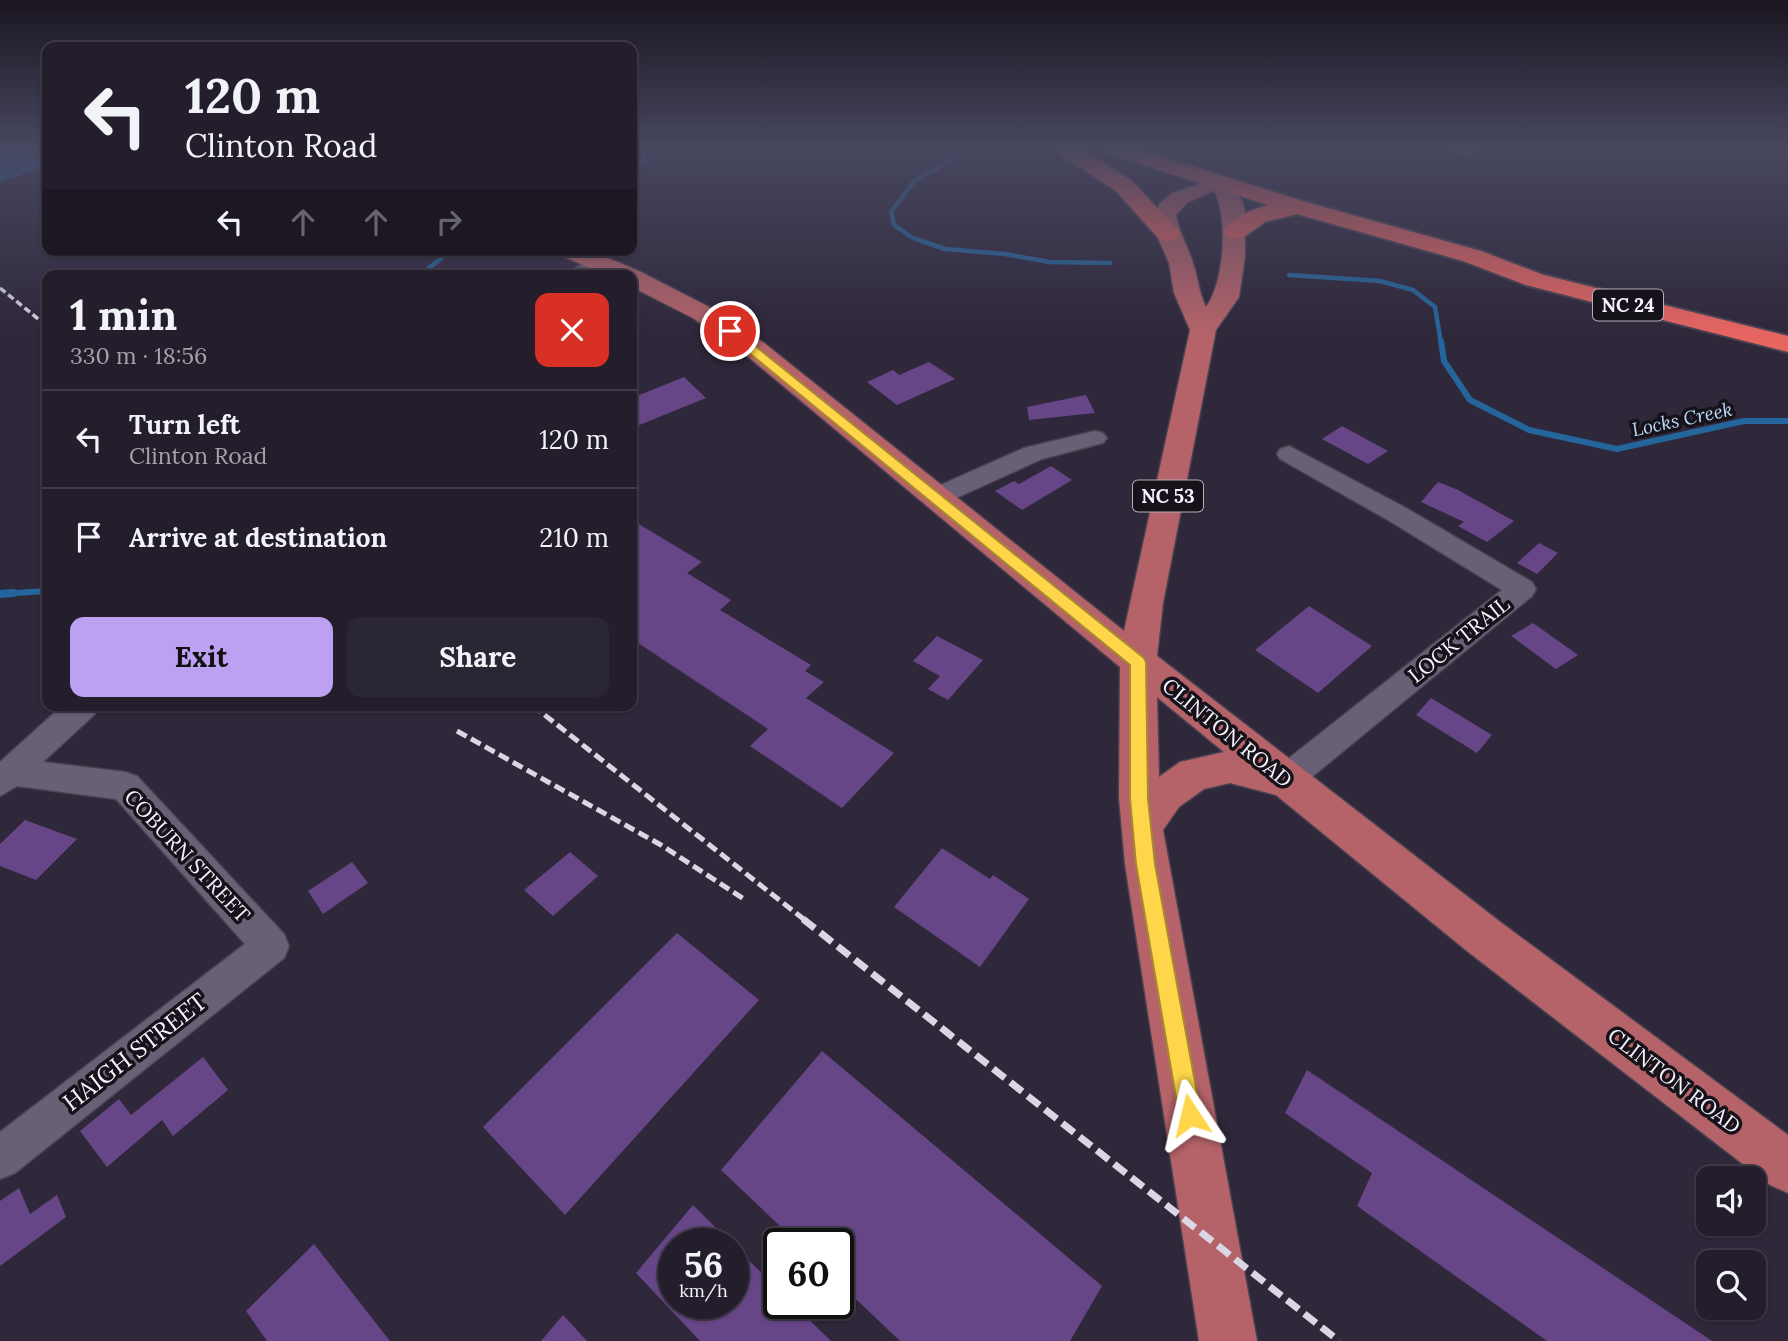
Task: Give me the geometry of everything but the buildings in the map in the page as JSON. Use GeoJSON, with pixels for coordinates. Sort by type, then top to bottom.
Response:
{"type":"FeatureCollection","features":[{"type":"Feature","properties":{"kind":"highway"},"geometry":{"type":"LineString","coordinates":[[1147,211],[1168,234]]}},
{"type":"Feature","properties":{"kind":"highway"},"geometry":{"type":"LineString","coordinates":[[1235,232],[1248,220],[1276,211]]}},
{"type":"Feature","properties":{"kind":"highway","name":"NC 24"},"geometry":{"type":"LineString","coordinates":[[1314,211],[1472,256],[1535,280],[1788,344]]}},
{"type":"Feature","properties":{"kind":"highway","name":"NC 24"},"geometry":{"type":"LineString","coordinates":[[1472,256],[1542,266],[1788,325]]}},
{"type":"Feature","properties":{"kind":"main road"},"geometry":{"type":"LineString","coordinates":[[1167,211],[1165,215],[1168,234],[1181,263],[1187,293],[1203,330]]}},
{"type":"Feature","properties":{"kind":"main road","name":"NC 53"},"geometry":{"type":"LineString","coordinates":[[1228,1341],[1146,864],[1139,799],[1138,662],[1146,603],[1203,330],[1226,297],[1235,232],[1233,211]]}},
{"type":"Feature","properties":{"kind":"main road","name":"CLINTON ROAD"},"geometry":{"type":"LineString","coordinates":[[584,256],[617,270]]}},
{"type":"Feature","properties":{"kind":"main road","name":"CLINTON ROAD"},"geometry":{"type":"LineString","coordinates":[[637,280],[702,313],[755,349],[1285,780],[1520,966],[1788,1167]]}},
{"type":"Feature","properties":{"kind":"main road"},"geometry":{"type":"LineString","coordinates":[[1142,828],[1165,795],[1194,774],[1230,767],[1285,780]]}},
{"type":"Feature","properties":{"kind":"street"},"geometry":{"type":"LineString","coordinates":[[582,270],[597,261]]}},
{"type":"Feature","properties":{"kind":"street"},"geometry":{"type":"LineString","coordinates":[[936,497],[1038,449],[1095,438]]}},
{"type":"Feature","properties":{"kind":"street","name":"LOCK TRAIL"},"geometry":{"type":"LineString","coordinates":[[1285,780],[1522,589],[1397,514],[1289,454]]}},
{"type":"Feature","properties":{"kind":"street"},"geometry":{"type":"LineString","coordinates":[[5,777],[77,711]]}},
{"type":"Feature","properties":{"kind":"street","name":"COBURN STREET"},"geometry":{"type":"LineString","coordinates":[[5,777],[125,786],[271,946]]}},
{"type":"Feature","properties":{"kind":"street","name":"HAIGH STREET"},"geometry":{"type":"LineString","coordinates":[[0,1158],[271,946]]}},
{"type":"Feature","properties":{"kind":"waterway","name":"Locks Creek"},"geometry":{"type":"LineString","coordinates":[[892,211],[894,225],[913,238],[945,249],[1005,254],[1049,262],[1110,263]]}},
{"type":"Feature","properties":{"kind":"waterway","name":"Locks Creek"},"geometry":{"type":"LineString","coordinates":[[426,270],[444,256]]}},
{"type":"Feature","properties":{"kind":"waterway","name":"Locks Creek"},"geometry":{"type":"LineString","coordinates":[[1289,275],[1380,281],[1413,290],[1435,307],[1441,343]]}},
{"type":"Feature","properties":{"kind":"waterway","name":"Locks Creek"},"geometry":{"type":"LineString","coordinates":[[1441,341],[1444,361],[1470,400],[1529,430],[1617,449],[1744,421],[1788,421]]}},
{"type":"Feature","properties":{"kind":"waterway","name":"Locks Creek"},"geometry":{"type":"LineString","coordinates":[[13,593],[0,594],[42,591]]}},
{"type":"Feature","properties":{"kind":"railway"},"geometry":{"type":"LineString","coordinates":[[0,288],[42,322]]}},
{"type":"Feature","properties":{"kind":"railway"},"geometry":{"type":"LineString","coordinates":[[540,711],[806,921]]}},
{"type":"Feature","properties":{"kind":"railway"},"geometry":{"type":"LineString","coordinates":[[457,731],[661,845],[744,899]]}},
{"type":"Feature","properties":{"kind":"railway"},"geometry":{"type":"LineString","coordinates":[[803,919],[1339,1341]]}},
{"type":"Feature","properties":{"kind":"route"},"geometry":{"type":"LineString","coordinates":[[730,331],[1138,662],[1139,799],[1146,864],[1190,1115]]}}]}
